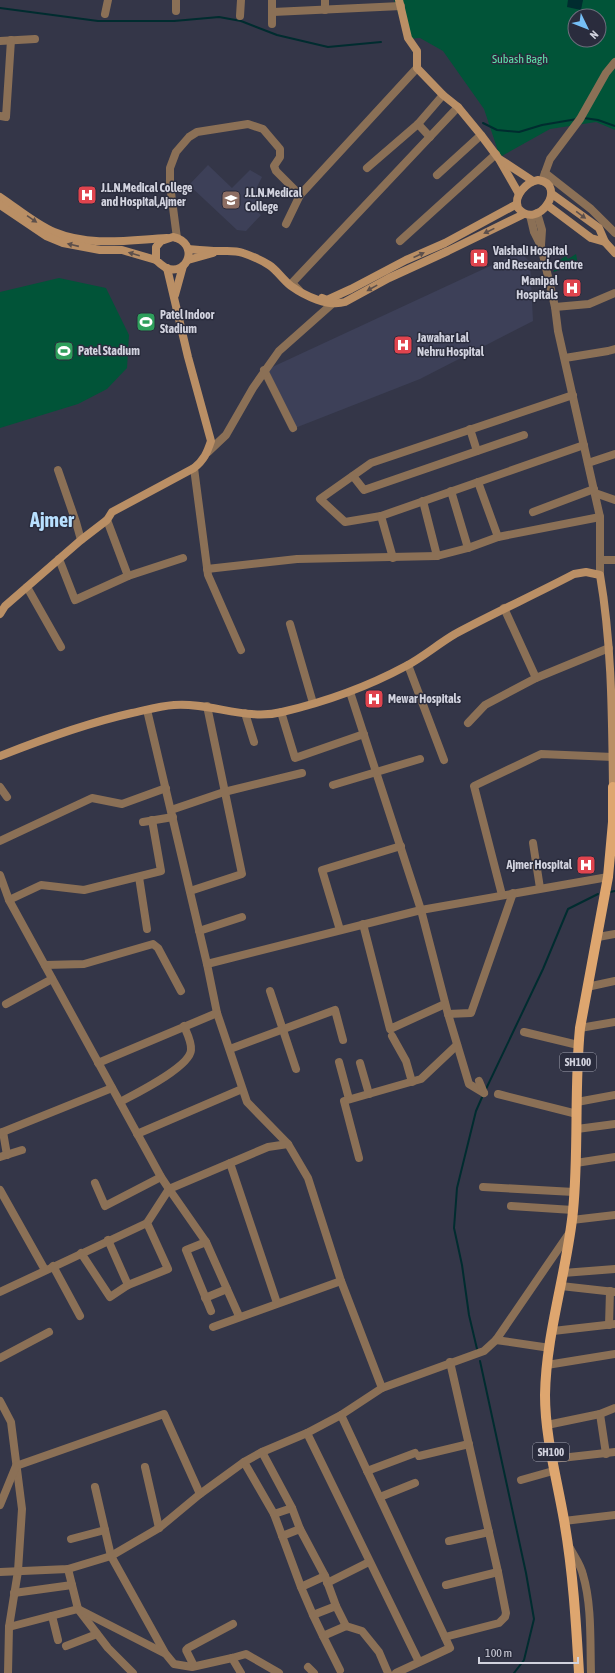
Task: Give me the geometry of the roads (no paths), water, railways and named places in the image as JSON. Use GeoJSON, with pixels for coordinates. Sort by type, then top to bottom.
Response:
{"type":"FeatureCollection","features":[{"type":"Feature","properties":{"kind":"main road","name":"SH100"},"geometry":{"type":"LineString","coordinates":[[579,1673],[574,1596],[564,1521],[553,1471],[545,1396],[547,1365],[573,1215],[577,1129],[578,1045],[587,987],[598,937],[608,879],[613,822],[614,787]]}},
{"type":"Feature","properties":{"kind":"street"},"geometry":{"type":"LineString","coordinates":[[105,14],[108,0]]}},
{"type":"Feature","properties":{"kind":"street"},"geometry":{"type":"LineString","coordinates":[[176,0],[176,11]]}},
{"type":"Feature","properties":{"kind":"street"},"geometry":{"type":"LineString","coordinates":[[240,16],[241,0]]}},
{"type":"Feature","properties":{"kind":"street"},"geometry":{"type":"LineString","coordinates":[[272,0],[272,24]]}},
{"type":"Feature","properties":{"kind":"street"},"geometry":{"type":"LineString","coordinates":[[325,0],[325,10]]}},
{"type":"Feature","properties":{"kind":"street"},"geometry":{"type":"LineString","coordinates":[[273,12],[325,10],[400,3],[408,38],[417,51],[417,68],[300,195],[286,224]]}},
{"type":"Feature","properties":{"kind":"street"},"geometry":{"type":"LineString","coordinates":[[0,41],[35,39]]}},
{"type":"Feature","properties":{"kind":"street"},"geometry":{"type":"LineString","coordinates":[[0,116],[6,117],[11,40]]}},
{"type":"Feature","properties":{"kind":"street"},"geometry":{"type":"LineString","coordinates":[[615,62],[606,73],[580,118],[550,159],[544,177],[552,194],[599,228],[605,242],[615,253]]}},
{"type":"Feature","properties":{"kind":"street"},"geometry":{"type":"LineString","coordinates":[[417,68],[443,95],[458,107],[481,135],[497,156],[519,194]]}},
{"type":"Feature","properties":{"kind":"street"},"geometry":{"type":"LineString","coordinates":[[367,168],[418,124],[443,95]]}},
{"type":"Feature","properties":{"kind":"street"},"geometry":{"type":"LineString","coordinates":[[292,283],[458,107]]}},
{"type":"Feature","properties":{"kind":"street"},"geometry":{"type":"LineString","coordinates":[[177,238],[170,185],[170,168],[176,152],[182,144],[197,132],[248,124],[262,129],[280,149],[280,157],[274,166],[276,171],[300,195]]}},
{"type":"Feature","properties":{"kind":"street"},"geometry":{"type":"LineString","coordinates":[[418,124],[430,137]]}},
{"type":"Feature","properties":{"kind":"street"},"geometry":{"type":"LineString","coordinates":[[437,175],[481,135]]}},
{"type":"Feature","properties":{"kind":"street"},"geometry":{"type":"LineString","coordinates":[[497,156],[533,181]]}},
{"type":"Feature","properties":{"kind":"street"},"geometry":{"type":"LineString","coordinates":[[400,241],[497,156]]}},
{"type":"Feature","properties":{"kind":"street"},"geometry":{"type":"LineString","coordinates":[[544,177],[527,185],[519,194],[517,204],[518,208],[530,214],[542,230],[541,246],[555,307],[558,331],[600,516],[600,575],[606,612],[614,714],[614,787]]}},
{"type":"Feature","properties":{"kind":"street"},"geometry":{"type":"LineString","coordinates":[[544,177],[591,209],[615,233]]}},
{"type":"Feature","properties":{"kind":"street"},"geometry":{"type":"LineString","coordinates":[[284,278],[327,300],[448,252],[530,214],[547,205],[552,194]]}},
{"type":"Feature","properties":{"kind":"street"},"geometry":{"type":"LineString","coordinates":[[0,197],[36,222],[64,236],[82,240],[118,242],[173,237],[182,240],[188,249],[174,296]]}},
{"type":"Feature","properties":{"kind":"street"},"geometry":{"type":"LineString","coordinates":[[188,249],[220,251],[235,250],[257,258],[270,265],[290,285],[300,291],[332,304],[345,302],[387,275],[517,204]]}},
{"type":"Feature","properties":{"kind":"street"},"geometry":{"type":"LineString","coordinates":[[0,205],[46,236],[63,243],[100,250],[122,250],[156,260],[167,268],[177,268],[185,263],[220,251]]}},
{"type":"Feature","properties":{"kind":"street"},"geometry":{"type":"LineString","coordinates":[[547,205],[590,238],[605,242]]}},
{"type":"Feature","properties":{"kind":"street"},"geometry":{"type":"LineString","coordinates":[[156,260],[156,247],[167,238]]}},
{"type":"Feature","properties":{"kind":"street"},"geometry":{"type":"LineString","coordinates":[[445,243],[448,252]]}},
{"type":"Feature","properties":{"kind":"street"},"geometry":{"type":"LineString","coordinates":[[0,614],[3,608],[81,540],[107,520],[112,512],[194,468],[204,460],[208,452],[211,441],[188,357],[167,268]]}},
{"type":"Feature","properties":{"kind":"street"},"geometry":{"type":"LineString","coordinates":[[292,283],[300,291]]}},
{"type":"Feature","properties":{"kind":"street"},"geometry":{"type":"LineString","coordinates":[[555,307],[589,304],[615,292]]}},
{"type":"Feature","properties":{"kind":"street"},"geometry":{"type":"LineString","coordinates":[[208,452],[226,435],[264,370],[283,346],[332,304]]}},
{"type":"Feature","properties":{"kind":"street"},"geometry":{"type":"LineString","coordinates":[[565,358],[615,349]]}},
{"type":"Feature","properties":{"kind":"street"},"geometry":{"type":"LineString","coordinates":[[264,370],[293,428]]}},
{"type":"Feature","properties":{"kind":"street"},"geometry":{"type":"LineString","coordinates":[[573,395],[371,463],[320,499],[345,522],[381,516],[584,445]]}},
{"type":"Feature","properties":{"kind":"street"},"geometry":{"type":"LineString","coordinates":[[470,429],[477,451]]}},
{"type":"Feature","properties":{"kind":"street"},"geometry":{"type":"LineString","coordinates":[[353,476],[364,490],[524,435]]}},
{"type":"Feature","properties":{"kind":"street"},"geometry":{"type":"LineString","coordinates":[[588,463],[615,454]]}},
{"type":"Feature","properties":{"kind":"street"},"geometry":{"type":"LineString","coordinates":[[194,468],[208,575],[241,650]]}},
{"type":"Feature","properties":{"kind":"street"},"geometry":{"type":"LineString","coordinates":[[58,470],[81,540]]}},
{"type":"Feature","properties":{"kind":"street"},"geometry":{"type":"LineString","coordinates":[[478,482],[498,537]]}},
{"type":"Feature","properties":{"kind":"street"},"geometry":{"type":"LineString","coordinates":[[533,512],[594,491],[615,500]]}},
{"type":"Feature","properties":{"kind":"street"},"geometry":{"type":"LineString","coordinates":[[451,492],[468,548]]}},
{"type":"Feature","properties":{"kind":"street"},"geometry":{"type":"LineString","coordinates":[[423,501],[437,556]]}},
{"type":"Feature","properties":{"kind":"street"},"geometry":{"type":"LineString","coordinates":[[381,516],[393,558]]}},
{"type":"Feature","properties":{"kind":"street"},"geometry":{"type":"LineString","coordinates":[[207,562],[437,556],[468,548],[498,537],[600,516]]}},
{"type":"Feature","properties":{"kind":"street"},"geometry":{"type":"LineString","coordinates":[[107,520],[128,576]]}},
{"type":"Feature","properties":{"kind":"street"},"geometry":{"type":"LineString","coordinates":[[59,559],[75,600],[128,576],[183,558]]}},
{"type":"Feature","properties":{"kind":"street"},"geometry":{"type":"LineString","coordinates":[[601,560],[615,560]]}},
{"type":"Feature","properties":{"kind":"street"},"geometry":{"type":"LineString","coordinates":[[0,755],[76,728],[147,710],[175,705],[206,706],[245,713],[272,714],[350,692],[380,680],[408,665],[454,635],[504,608],[574,574],[586,572],[600,575]]}},
{"type":"Feature","properties":{"kind":"street"},"geometry":{"type":"LineString","coordinates":[[27,587],[61,647]]}},
{"type":"Feature","properties":{"kind":"street"},"geometry":{"type":"LineString","coordinates":[[504,608],[536,678]]}},
{"type":"Feature","properties":{"kind":"street"},"geometry":{"type":"LineString","coordinates":[[290,624],[313,703]]}},
{"type":"Feature","properties":{"kind":"street"},"geometry":{"type":"LineString","coordinates":[[468,723],[485,705],[536,678],[609,648]]}},
{"type":"Feature","properties":{"kind":"street"},"geometry":{"type":"LineString","coordinates":[[408,665],[444,760]]}},
{"type":"Feature","properties":{"kind":"street"},"geometry":{"type":"LineString","coordinates":[[350,692],[421,910],[445,1004],[469,1084],[484,1093],[479,1081]]}},
{"type":"Feature","properties":{"kind":"street"},"geometry":{"type":"LineString","coordinates":[[190,891],[242,874],[206,706]]}},
{"type":"Feature","properties":{"kind":"street"},"geometry":{"type":"LineString","coordinates":[[147,710],[200,931],[217,1013],[230,1048],[246,1102],[288,1144],[308,1178],[341,1281],[382,1388]]}},
{"type":"Feature","properties":{"kind":"street"},"geometry":{"type":"LineString","coordinates":[[281,712],[295,758],[364,734]]}},
{"type":"Feature","properties":{"kind":"street"},"geometry":{"type":"LineString","coordinates":[[245,713],[254,742]]}},
{"type":"Feature","properties":{"kind":"street"},"geometry":{"type":"LineString","coordinates":[[502,895],[474,786],[541,754],[613,757]]}},
{"type":"Feature","properties":{"kind":"street"},"geometry":{"type":"LineString","coordinates":[[333,785],[420,759]]}},
{"type":"Feature","properties":{"kind":"street"},"geometry":{"type":"LineString","coordinates":[[143,822],[172,814],[224,792],[302,773]]}},
{"type":"Feature","properties":{"kind":"street"},"geometry":{"type":"LineString","coordinates":[[0,788],[7,797]]}},
{"type":"Feature","properties":{"kind":"street"},"geometry":{"type":"LineString","coordinates":[[0,841],[92,798],[122,804],[166,788]]}},
{"type":"Feature","properties":{"kind":"street"},"geometry":{"type":"LineString","coordinates":[[9,900],[41,885],[84,890],[161,871],[152,820]]}},
{"type":"Feature","properties":{"kind":"street"},"geometry":{"type":"LineString","coordinates":[[533,843],[540,888]]}},
{"type":"Feature","properties":{"kind":"street"},"geometry":{"type":"LineString","coordinates":[[340,930],[322,870],[401,846]]}},
{"type":"Feature","properties":{"kind":"street"},"geometry":{"type":"LineString","coordinates":[[0,875],[9,900],[160,1177],[170,1189],[206,1242],[239,1316]]}},
{"type":"Feature","properties":{"kind":"street"},"geometry":{"type":"LineString","coordinates":[[139,877],[147,929]]}},
{"type":"Feature","properties":{"kind":"street"},"geometry":{"type":"LineString","coordinates":[[207,964],[421,910],[540,888],[608,879]]}},
{"type":"Feature","properties":{"kind":"street"},"geometry":{"type":"LineString","coordinates":[[448,1014],[472,1013],[513,893]]}},
{"type":"Feature","properties":{"kind":"street"},"geometry":{"type":"LineString","coordinates":[[200,931],[242,917]]}},
{"type":"Feature","properties":{"kind":"street"},"geometry":{"type":"LineString","coordinates":[[363,924],[390,1029],[445,1004]]}},
{"type":"Feature","properties":{"kind":"street"},"geometry":{"type":"LineString","coordinates":[[598,937],[615,934]]}},
{"type":"Feature","properties":{"kind":"street"},"geometry":{"type":"LineString","coordinates":[[45,965],[84,964],[153,944],[158,948],[181,991]]}},
{"type":"Feature","properties":{"kind":"street"},"geometry":{"type":"LineString","coordinates":[[6,1004],[52,979]]}},
{"type":"Feature","properties":{"kind":"street"},"geometry":{"type":"LineString","coordinates":[[587,987],[615,981]]}},
{"type":"Feature","properties":{"kind":"street"},"geometry":{"type":"LineString","coordinates":[[270,991],[296,1069]]}},
{"type":"Feature","properties":{"kind":"street"},"geometry":{"type":"LineString","coordinates":[[230,1048],[335,1010],[343,1040]]}},
{"type":"Feature","properties":{"kind":"street"},"geometry":{"type":"LineString","coordinates":[[98,1063],[217,1013]]}},
{"type":"Feature","properties":{"kind":"street"},"geometry":{"type":"LineString","coordinates":[[580,1028],[615,1022]]}},
{"type":"Feature","properties":{"kind":"street"},"geometry":{"type":"LineString","coordinates":[[120,1102],[174,1071],[187,1060],[190,1055],[191,1047],[184,1026]]}},
{"type":"Feature","properties":{"kind":"street"},"geometry":{"type":"LineString","coordinates":[[524,1032],[578,1045]]}},
{"type":"Feature","properties":{"kind":"street"},"geometry":{"type":"LineString","coordinates":[[392,1036],[406,1061],[412,1082]]}},
{"type":"Feature","properties":{"kind":"street"},"geometry":{"type":"LineString","coordinates":[[359,1158],[344,1101],[421,1079],[457,1045]]}},
{"type":"Feature","properties":{"kind":"street"},"geometry":{"type":"LineString","coordinates":[[339,1062],[349,1099]]}},
{"type":"Feature","properties":{"kind":"street"},"geometry":{"type":"LineString","coordinates":[[360,1062],[369,1094]]}},
{"type":"Feature","properties":{"kind":"street"},"geometry":{"type":"LineString","coordinates":[[22,1150],[3,1156],[2,1133],[112,1088]]}},
{"type":"Feature","properties":{"kind":"street"},"geometry":{"type":"LineString","coordinates":[[137,1134],[242,1089]]}},
{"type":"Feature","properties":{"kind":"street"},"geometry":{"type":"LineString","coordinates":[[498,1094],[577,1114]]}},
{"type":"Feature","properties":{"kind":"street"},"geometry":{"type":"LineString","coordinates":[[577,1102],[615,1094]]}},
{"type":"Feature","properties":{"kind":"street"},"geometry":{"type":"LineString","coordinates":[[577,1129],[615,1124]]}},
{"type":"Feature","properties":{"kind":"street"},"geometry":{"type":"LineString","coordinates":[[0,1292],[147,1223],[170,1189],[268,1147],[288,1144]]}},
{"type":"Feature","properties":{"kind":"street"},"geometry":{"type":"LineString","coordinates":[[576,1163],[615,1157]]}},
{"type":"Feature","properties":{"kind":"street"},"geometry":{"type":"LineString","coordinates":[[230,1163],[277,1303]]}},
{"type":"Feature","properties":{"kind":"street"},"geometry":{"type":"LineString","coordinates":[[95,1183],[105,1206],[160,1177]]}},
{"type":"Feature","properties":{"kind":"street"},"geometry":{"type":"LineString","coordinates":[[483,1187],[574,1192]]}},
{"type":"Feature","properties":{"kind":"street"},"geometry":{"type":"LineString","coordinates":[[0,1190],[45,1270]]}},
{"type":"Feature","properties":{"kind":"street"},"geometry":{"type":"LineString","coordinates":[[511,1206],[573,1215],[615,1215]]}},
{"type":"Feature","properties":{"kind":"street"},"geometry":{"type":"LineString","coordinates":[[81,1253],[110,1297],[128,1285],[168,1269],[147,1223]]}},
{"type":"Feature","properties":{"kind":"street"},"geometry":{"type":"LineString","coordinates":[[0,1572],[68,1569],[111,1556],[159,1528],[200,1494],[244,1462],[262,1452],[307,1433],[342,1415],[382,1388],[450,1362],[484,1351],[496,1340],[570,1231]]}},
{"type":"Feature","properties":{"kind":"street"},"geometry":{"type":"LineString","coordinates":[[108,1240],[128,1285]]}},
{"type":"Feature","properties":{"kind":"street"},"geometry":{"type":"LineString","coordinates":[[206,1242],[186,1250],[211,1312]]}},
{"type":"Feature","properties":{"kind":"street"},"geometry":{"type":"LineString","coordinates":[[53,1266],[80,1316]]}},
{"type":"Feature","properties":{"kind":"street"},"geometry":{"type":"LineString","coordinates":[[563,1273],[615,1269]]}},
{"type":"Feature","properties":{"kind":"street"},"geometry":{"type":"LineString","coordinates":[[213,1327],[239,1316],[341,1281]]}},
{"type":"Feature","properties":{"kind":"street"},"geometry":{"type":"LineString","coordinates":[[553,1331],[612,1325],[613,1292],[561,1286]]}},
{"type":"Feature","properties":{"kind":"street"},"geometry":{"type":"LineString","coordinates":[[205,1298],[227,1289]]}},
{"type":"Feature","properties":{"kind":"street"},"geometry":{"type":"LineString","coordinates":[[0,1358],[49,1332]]}},
{"type":"Feature","properties":{"kind":"street"},"geometry":{"type":"LineString","coordinates":[[496,1340],[550,1348]]}},
{"type":"Feature","properties":{"kind":"street"},"geometry":{"type":"LineString","coordinates":[[547,1365],[615,1354]]}},
{"type":"Feature","properties":{"kind":"street"},"geometry":{"type":"LineString","coordinates":[[445,1637],[499,1623],[503,1621],[506,1613],[450,1362]]}},
{"type":"Feature","properties":{"kind":"street"},"geometry":{"type":"LineString","coordinates":[[0,1401],[11,1422],[22,1509],[18,1571],[9,1631],[8,1673]]}},
{"type":"Feature","properties":{"kind":"street"},"geometry":{"type":"LineString","coordinates":[[547,1425],[600,1414],[615,1408]]}},
{"type":"Feature","properties":{"kind":"street"},"geometry":{"type":"LineString","coordinates":[[0,1505],[16,1466],[164,1414],[200,1494]]}},
{"type":"Feature","properties":{"kind":"street"},"geometry":{"type":"LineString","coordinates":[[600,1414],[606,1454]]}},
{"type":"Feature","properties":{"kind":"street"},"geometry":{"type":"LineString","coordinates":[[342,1415],[450,1648],[396,1673]]}},
{"type":"Feature","properties":{"kind":"street"},"geometry":{"type":"LineString","coordinates":[[307,1433],[419,1662]]}},
{"type":"Feature","properties":{"kind":"street"},"geometry":{"type":"LineString","coordinates":[[367,1471],[417,1454],[469,1444]]}},
{"type":"Feature","properties":{"kind":"street"},"geometry":{"type":"LineString","coordinates":[[262,1452],[292,1508],[300,1529],[326,1580],[346,1626],[362,1632],[379,1652],[388,1673]]}},
{"type":"Feature","properties":{"kind":"street"},"geometry":{"type":"LineString","coordinates":[[552,1459],[615,1452]]}},
{"type":"Feature","properties":{"kind":"street"},"geometry":{"type":"LineString","coordinates":[[244,1462],[274,1514],[301,1587],[340,1670]]}},
{"type":"Feature","properties":{"kind":"street"},"geometry":{"type":"LineString","coordinates":[[145,1467],[159,1528]]}},
{"type":"Feature","properties":{"kind":"street"},"geometry":{"type":"LineString","coordinates":[[521,1480],[553,1471]]}},
{"type":"Feature","properties":{"kind":"street"},"geometry":{"type":"LineString","coordinates":[[380,1497],[415,1483]]}},
{"type":"Feature","properties":{"kind":"street"},"geometry":{"type":"LineString","coordinates":[[95,1487],[111,1556],[164,1653],[174,1664],[194,1669],[246,1654],[279,1673]]}},
{"type":"Feature","properties":{"kind":"street"},"geometry":{"type":"LineString","coordinates":[[274,1514],[292,1508]]}},
{"type":"Feature","properties":{"kind":"street"},"geometry":{"type":"LineString","coordinates":[[564,1521],[615,1515]]}},
{"type":"Feature","properties":{"kind":"street"},"geometry":{"type":"LineString","coordinates":[[282,1536],[300,1529]]}},
{"type":"Feature","properties":{"kind":"street"},"geometry":{"type":"LineString","coordinates":[[71,1539],[105,1530]]}},
{"type":"Feature","properties":{"kind":"street"},"geometry":{"type":"LineString","coordinates":[[449,1541],[489,1532]]}},
{"type":"Feature","properties":{"kind":"street"},"geometry":{"type":"LineString","coordinates":[[567,1544],[580,1566],[586,1586],[592,1673]]}},
{"type":"Feature","properties":{"kind":"street"},"geometry":{"type":"LineString","coordinates":[[301,1587],[326,1580],[369,1562]]}},
{"type":"Feature","properties":{"kind":"street"},"geometry":{"type":"LineString","coordinates":[[68,1569],[78,1609],[108,1648],[134,1673]]}},
{"type":"Feature","properties":{"kind":"street"},"geometry":{"type":"LineString","coordinates":[[446,1585],[498,1572]]}},
{"type":"Feature","properties":{"kind":"street"},"geometry":{"type":"LineString","coordinates":[[14,1594],[72,1585]]}},
{"type":"Feature","properties":{"kind":"street"},"geometry":{"type":"LineString","coordinates":[[313,1615],[336,1606]]}},
{"type":"Feature","properties":{"kind":"street"},"geometry":{"type":"LineString","coordinates":[[0,1637],[9,1631],[52,1616],[78,1609],[164,1653]]}},
{"type":"Feature","properties":{"kind":"street"},"geometry":{"type":"LineString","coordinates":[[52,1616],[58,1640]]}},
{"type":"Feature","properties":{"kind":"street"},"geometry":{"type":"LineString","coordinates":[[194,1669],[186,1650],[232,1624]]}},
{"type":"Feature","properties":{"kind":"street"},"geometry":{"type":"LineString","coordinates":[[323,1636],[346,1626]]}},
{"type":"Feature","properties":{"kind":"street"},"geometry":{"type":"LineString","coordinates":[[66,1646],[97,1634]]}},
{"type":"Feature","properties":{"kind":"street"},"geometry":{"type":"LineString","coordinates":[[232,1658],[241,1673]]}},
{"type":"Feature","properties":{"kind":"waterway"},"geometry":{"type":"LineString","coordinates":[[0,8],[98,21],[174,21],[219,17],[241,21],[277,35],[328,47],[381,42]]}},
{"type":"Feature","properties":{"kind":"waterway"},"geometry":{"type":"LineString","coordinates":[[584,118],[598,120],[615,126]]}},
{"type":"Feature","properties":{"kind":"waterway"},"geometry":{"type":"LineString","coordinates":[[483,123],[497,130],[519,132],[542,125],[577,119]]}},
{"type":"Feature","properties":{"kind":"waterway"},"geometry":{"type":"LineString","coordinates":[[610,892],[615,891]]}},
{"type":"Feature","properties":{"kind":"waterway"},"geometry":{"type":"LineString","coordinates":[[486,1089],[543,969],[568,909],[598,894]]}},
{"type":"Feature","properties":{"kind":"waterway"},"geometry":{"type":"LineString","coordinates":[[477,1349],[469,1315],[462,1265],[454,1228],[457,1188],[476,1111],[483,1095]]}},
{"type":"Feature","properties":{"kind":"waterway"},"geometry":{"type":"LineString","coordinates":[[480,1361],[526,1573],[534,1619],[524,1660],[514,1673]]}},
{"type":"Feature","properties":{"kind":"place","name":"J.L.N.Medical College and Hospital,Ajmer"},"geometry":{"type":"Point","coordinates":[87,195]}},
{"type":"Feature","properties":{"kind":"place","name":"J.L.N.Medical College"},"geometry":{"type":"Point","coordinates":[231,200]}},
{"type":"Feature","properties":{"kind":"place","name":"Vaishali Hospital and Research Centre"},"geometry":{"type":"Point","coordinates":[479,258]}},
{"type":"Feature","properties":{"kind":"place","name":"Manipal Hospitals"},"geometry":{"type":"Point","coordinates":[572,288]}},
{"type":"Feature","properties":{"kind":"place","name":"Patel Indoor Stadium"},"geometry":{"type":"Point","coordinates":[146,322]}},
{"type":"Feature","properties":{"kind":"place","name":"Jawahar Lal Nehru Hospital"},"geometry":{"type":"Point","coordinates":[403,345]}},
{"type":"Feature","properties":{"kind":"place","name":"Patel Stadium"},"geometry":{"type":"Point","coordinates":[64,351]}},
{"type":"Feature","properties":{"kind":"place","name":"Mewar Hospitals"},"geometry":{"type":"Point","coordinates":[374,699]}},
{"type":"Feature","properties":{"kind":"place","name":"Ajmer Hospital"},"geometry":{"type":"Point","coordinates":[586,865]}},
{"type":"Feature","properties":{"kind":"district","name":"Ajmer"},"geometry":{"type":"Point","coordinates":[52,519]}},
{"type":"Feature","properties":{"kind":"park label","name":"Subash Bagh"},"geometry":{"type":"Point","coordinates":[520,59]}}]}
